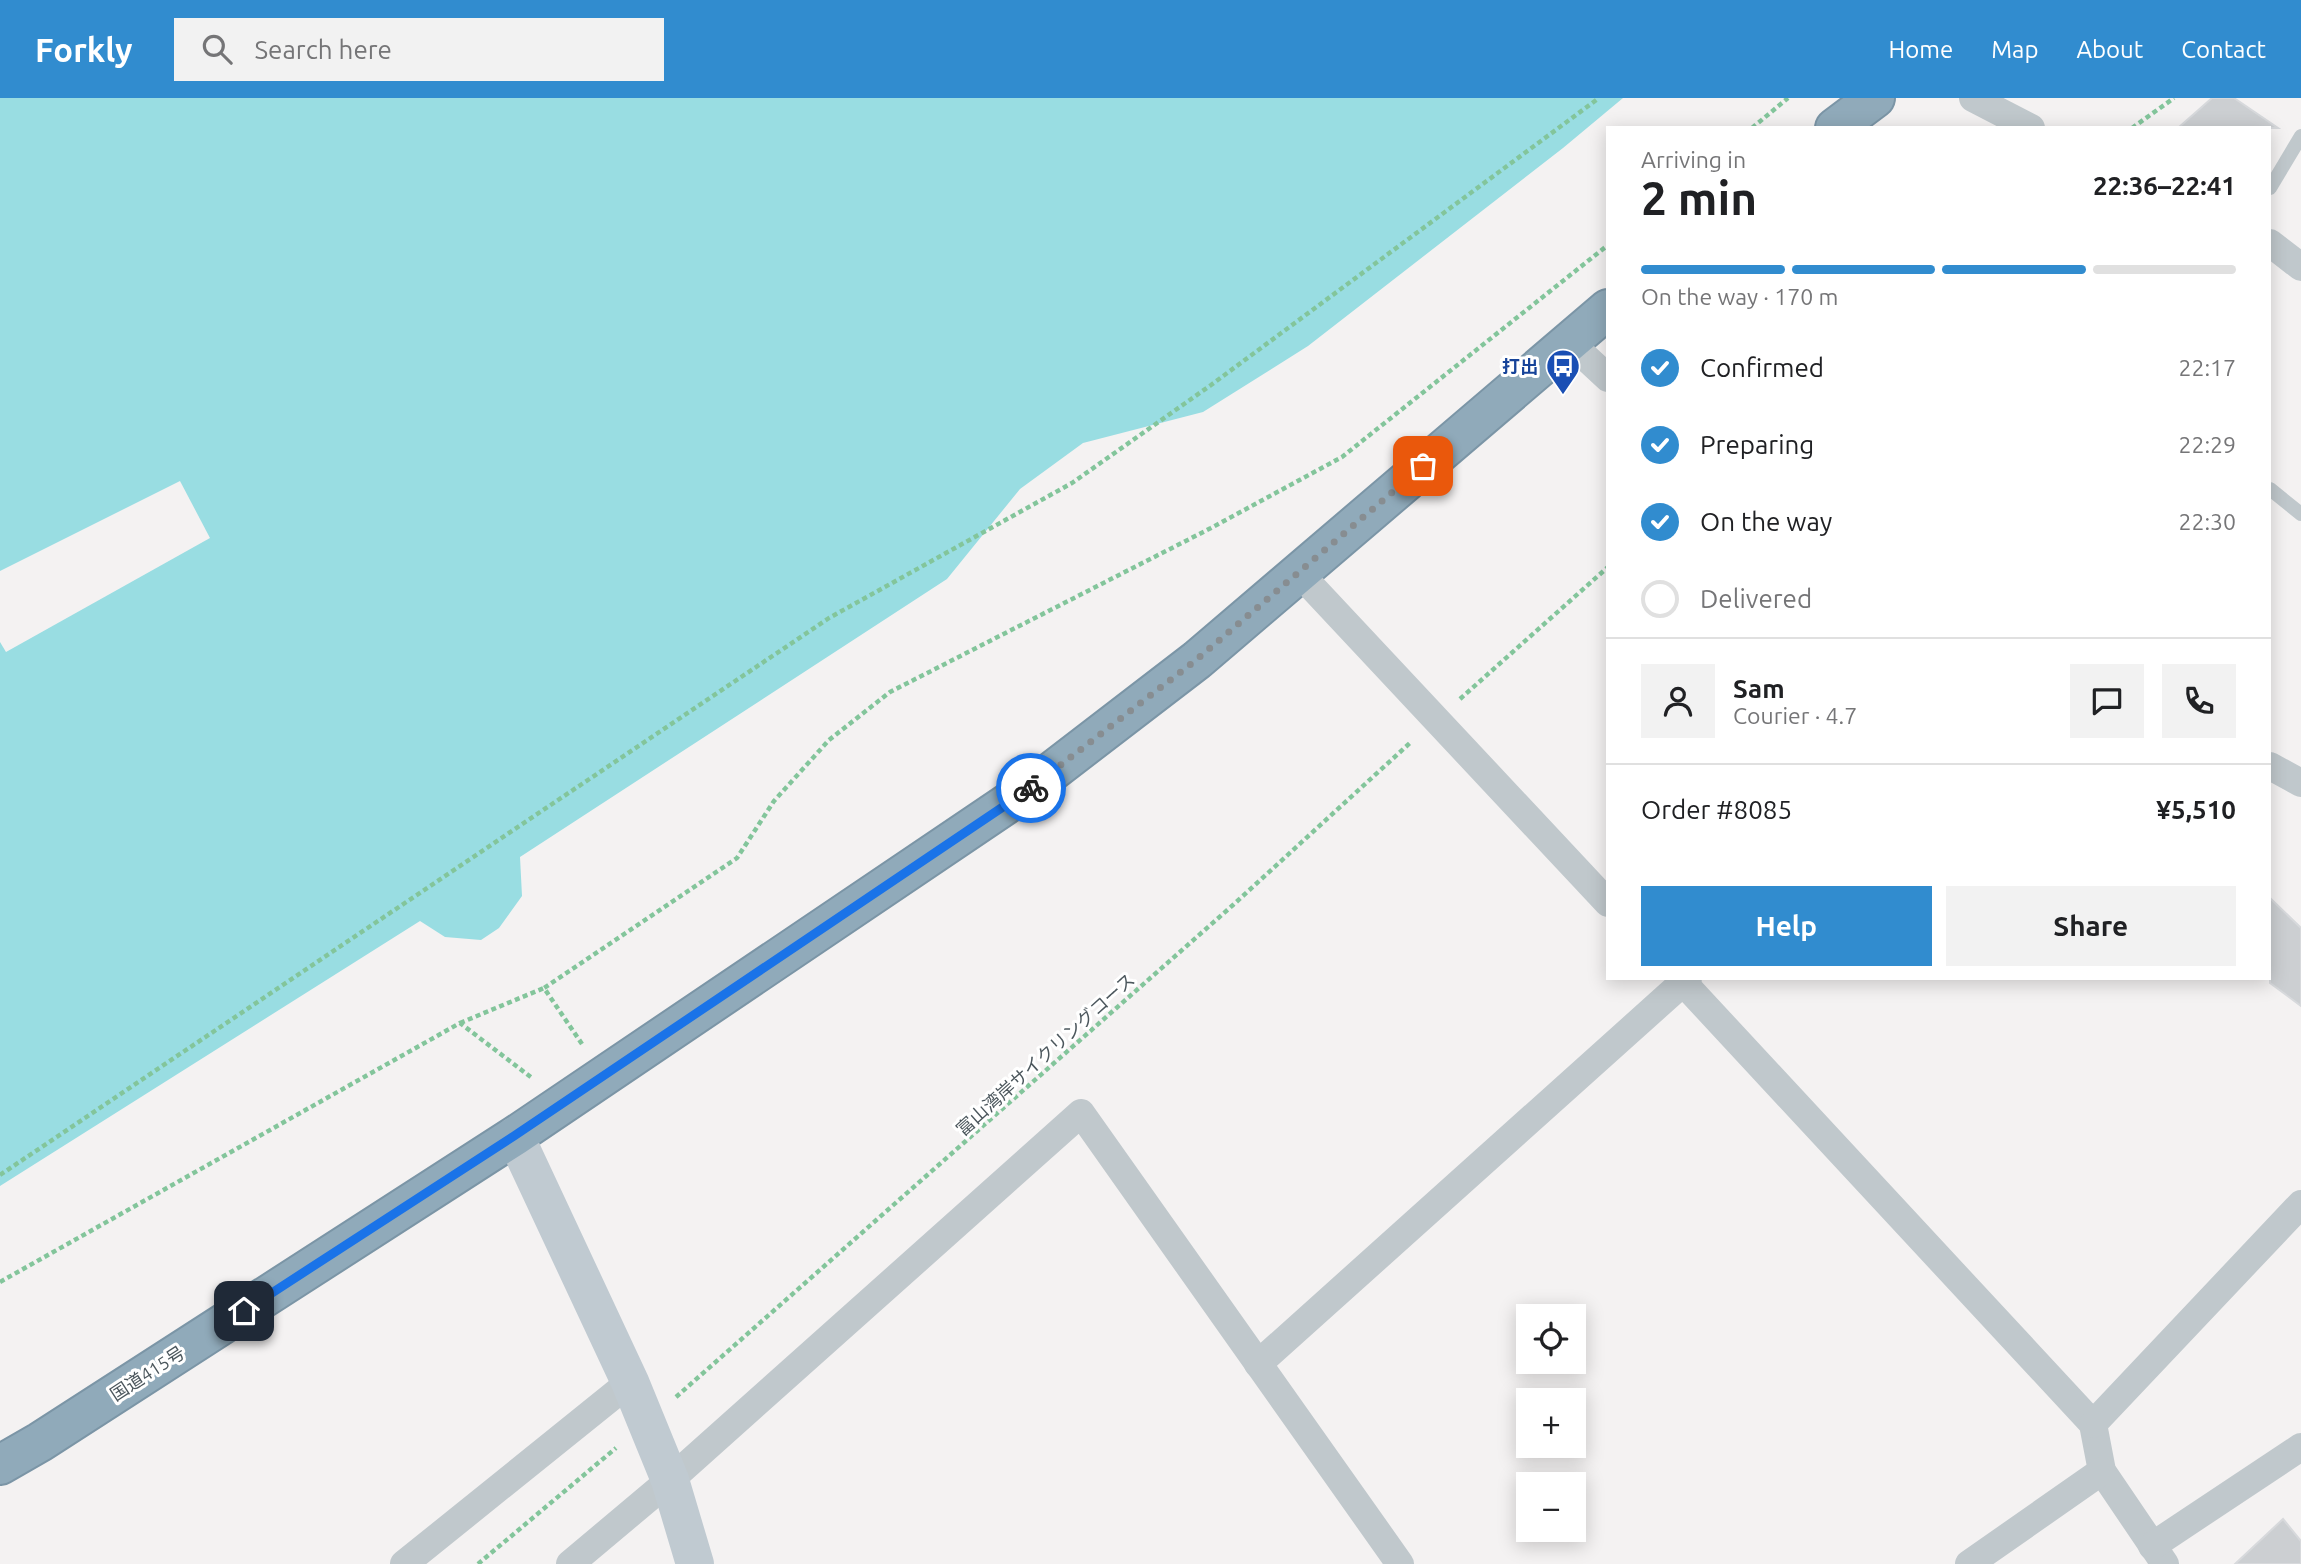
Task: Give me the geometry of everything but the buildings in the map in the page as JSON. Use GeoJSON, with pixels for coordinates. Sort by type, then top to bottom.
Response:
{"type":"FeatureCollection","features":[{"type":"Feature","properties":{"kind":"highway"},"geometry":{"type":"LineString","coordinates":[[1838,126],[1875,98]]}},
{"type":"Feature","properties":{"kind":"highway","name":"国道415号"},"geometry":{"type":"LineString","coordinates":[[0,1465],[40,1442],[565,1103],[1029,789],[1196,660],[1606,311]]}},
{"type":"Feature","properties":{"kind":"street"},"geometry":{"type":"LineString","coordinates":[[1973,98],[2027,126]]}},
{"type":"Feature","properties":{"kind":"street"},"geometry":{"type":"LineString","coordinates":[[2271,244],[2301,267]]}},
{"type":"Feature","properties":{"kind":"street"},"geometry":{"type":"LineString","coordinates":[[1568,341],[1606,376]]}},
{"type":"Feature","properties":{"kind":"street"},"geometry":{"type":"LineString","coordinates":[[1300,573],[1606,901]]}},
{"type":"Feature","properties":{"kind":"street"},"geometry":{"type":"LineString","coordinates":[[2271,767],[2301,783]]}},
{"type":"Feature","properties":{"kind":"street"},"geometry":{"type":"LineString","coordinates":[[1258,1364],[1684,980],[2093,1424],[2102,1471],[2159,1555],[2301,1447]]}},
{"type":"Feature","properties":{"kind":"street"},"geometry":{"type":"LineString","coordinates":[[570,1564],[670,1480],[1081,1113],[1400,1564]]}},
{"type":"Feature","properties":{"kind":"street"},"geometry":{"type":"LineString","coordinates":[[514,1136],[630,1381],[670,1480],[695,1564]]}},
{"type":"Feature","properties":{"kind":"street"},"geometry":{"type":"LineString","coordinates":[[2093,1424],[2301,1204]]}},
{"type":"Feature","properties":{"kind":"street"},"geometry":{"type":"LineString","coordinates":[[404,1564],[630,1381]]}},
{"type":"Feature","properties":{"kind":"street"},"geometry":{"type":"LineString","coordinates":[[1969,1564],[2102,1471]]}},
{"type":"Feature","properties":{"kind":"lane"},"geometry":{"type":"LineString","coordinates":[[2271,186],[2301,136]]}},
{"type":"Feature","properties":{"kind":"lane"},"geometry":{"type":"LineString","coordinates":[[2271,490],[2301,514]]}},
{"type":"Feature","properties":{"kind":"path"},"geometry":{"type":"LineString","coordinates":[[0,1175],[829,618],[1072,483],[1211,385],[1599,98]]}},
{"type":"Feature","properties":{"kind":"path"},"geometry":{"type":"LineString","coordinates":[[1754,126],[1788,98]]}},
{"type":"Feature","properties":{"kind":"path"},"geometry":{"type":"LineString","coordinates":[[2136,126],[2174,98]]}},
{"type":"Feature","properties":{"kind":"path"},"geometry":{"type":"LineString","coordinates":[[0,1282],[460,1023],[544,988],[737,859],[774,801],[829,740],[890,692],[1211,528],[1342,457],[1606,247]]}},
{"type":"Feature","properties":{"kind":"path"},"geometry":{"type":"LineString","coordinates":[[1453,704],[1606,569]]}},
{"type":"Feature","properties":{"kind":"path","name":"富山湾岸サイクリングコース"},"geometry":{"type":"LineString","coordinates":[[687,1389],[1223,914],[1417,736]]}},
{"type":"Feature","properties":{"kind":"path"},"geometry":{"type":"LineString","coordinates":[[544,988],[603,1076]]}},
{"type":"Feature","properties":{"kind":"path"},"geometry":{"type":"LineString","coordinates":[[460,1023],[565,1103]]}},
{"type":"Feature","properties":{"kind":"path"},"geometry":{"type":"LineString","coordinates":[[478,1564],[617,1446]]}},
{"type":"Feature","properties":{"kind":"water"},"geometry":{"type":"Polygon","coordinates":[[[0,98],[1623,98],[1563,148],[1308,346],[1203,412],[1083,443],[1020,489],[947,579],[520,857],[522,896],[499,928],[481,940],[445,937],[420,921],[0,1186],[0,98]]]}},
{"type":"Feature","properties":{"kind":"pier"},"geometry":{"type":"Polygon","coordinates":[[[180,481],[210,538],[6,652],[0,642],[0,571],[180,481]]]}},
{"type":"Feature","properties":{"kind":"way so far"},"geometry":{"type":"LineString","coordinates":[[1031,788],[1196,660],[1423,466]]}},
{"type":"Feature","properties":{"kind":"place","name":"打出"},"geometry":{"type":"Point","coordinates":[1563,396]}},
{"type":"Feature","properties":{"kind":"route"},"geometry":{"type":"LineString","coordinates":[[244,1311],[565,1103],[1031,788]]}}]}
